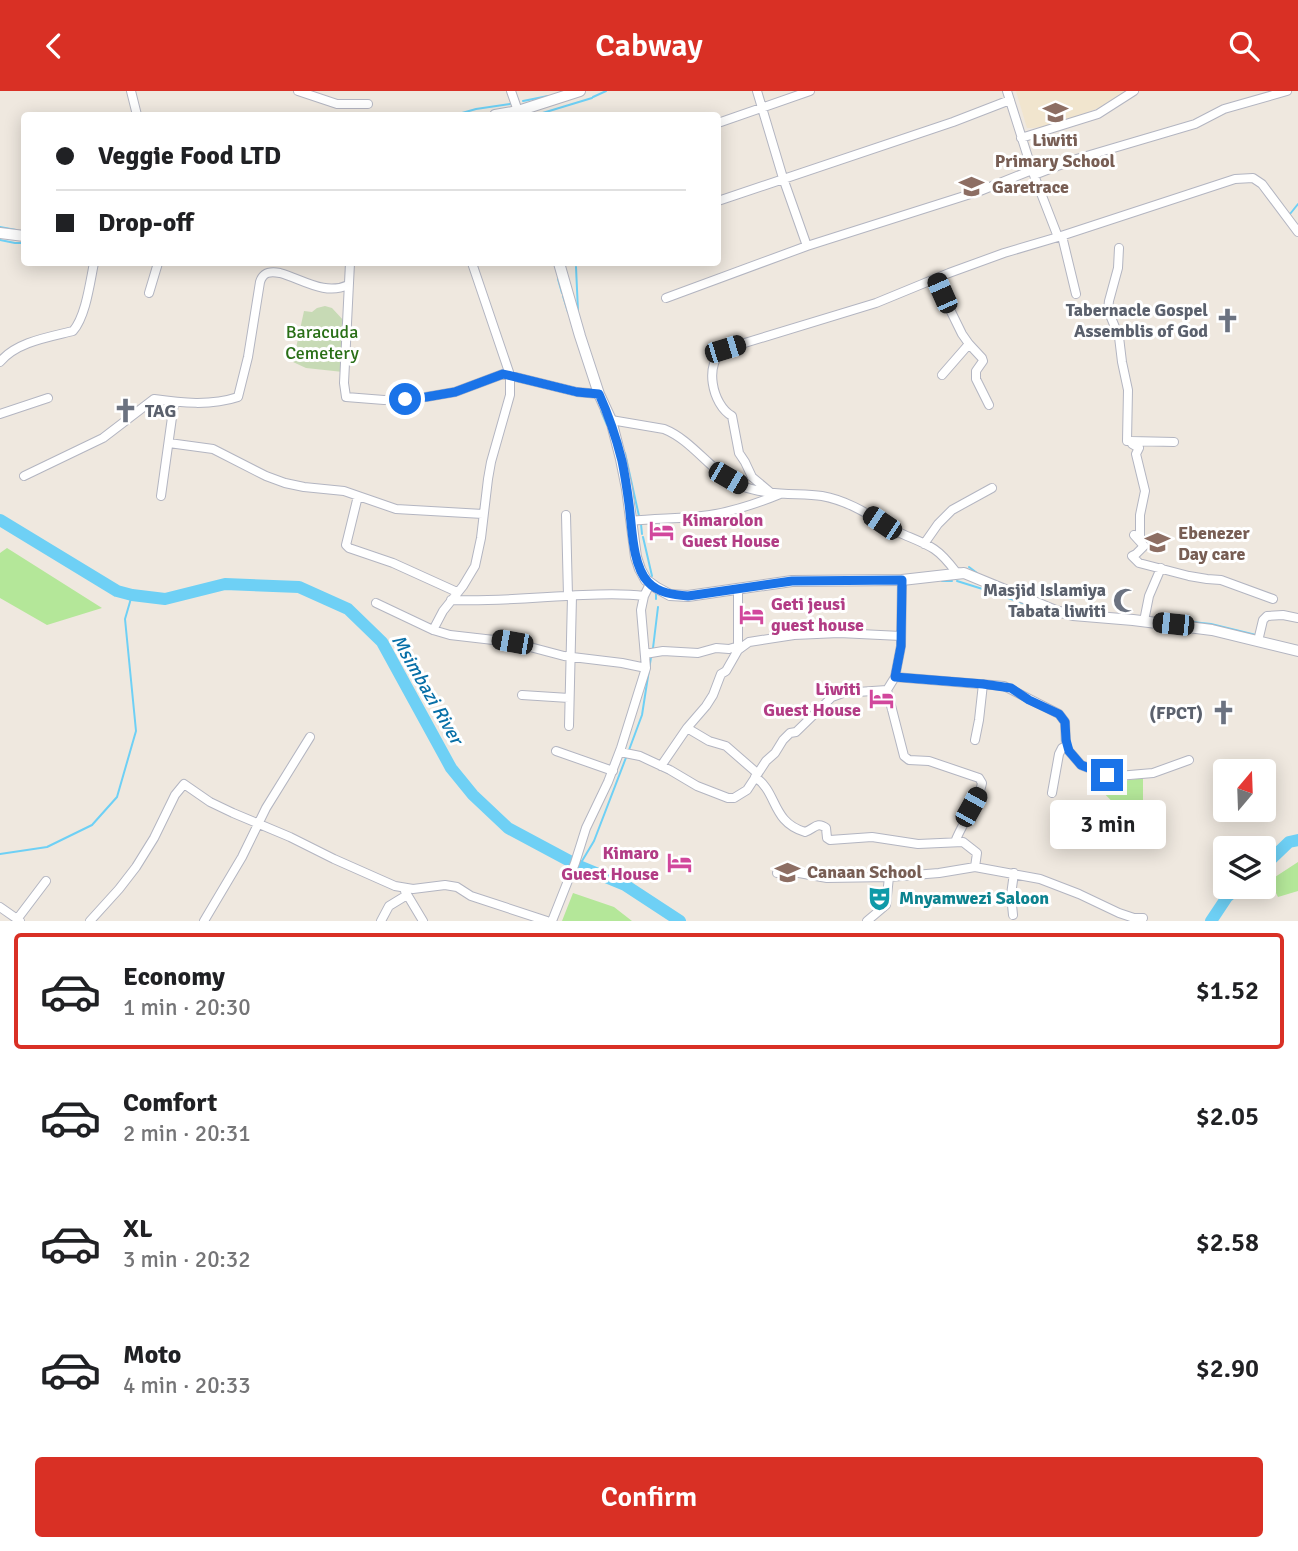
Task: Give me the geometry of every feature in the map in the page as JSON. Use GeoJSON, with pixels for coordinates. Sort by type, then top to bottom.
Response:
{"type":"FeatureCollection","features":[{"type":"Feature","properties":{"kind":"main road"},"geometry":{"type":"LineString","coordinates":[[522,112],[580,91]]}},
{"type":"Feature","properties":{"kind":"main road"},"geometry":{"type":"LineString","coordinates":[[0,233],[21,236]]}},
{"type":"Feature","properties":{"kind":"main road"},"geometry":{"type":"LineString","coordinates":[[560,266],[599,394],[611,420],[621,459],[640,569],[650,584],[670,595],[688,596],[792,581],[902,580],[964,573],[1056,611],[1084,617],[1212,630],[1298,651]]}},
{"type":"Feature","properties":{"kind":"street"},"geometry":{"type":"LineString","coordinates":[[131,91],[136,112]]}},
{"type":"Feature","properties":{"kind":"street"},"geometry":{"type":"LineString","coordinates":[[298,91],[337,104],[368,104]]}},
{"type":"Feature","properties":{"kind":"street"},"geometry":{"type":"LineString","coordinates":[[511,91],[519,112]]}},
{"type":"Feature","properties":{"kind":"street"},"geometry":{"type":"LineString","coordinates":[[757,91],[807,246]]}},
{"type":"Feature","properties":{"kind":"street"},"geometry":{"type":"LineString","coordinates":[[721,122],[810,91]]}},
{"type":"Feature","properties":{"kind":"street"},"geometry":{"type":"LineString","coordinates":[[1021,138],[1098,114],[1135,91]]}},
{"type":"Feature","properties":{"kind":"street"},"geometry":{"type":"LineString","coordinates":[[666,298],[807,246],[1073,160],[1195,124],[1224,109],[1287,91]]}},
{"type":"Feature","properties":{"kind":"street"},"geometry":{"type":"LineString","coordinates":[[721,200],[953,122],[1008,96],[1033,173],[1060,237],[1076,294]]}},
{"type":"Feature","properties":{"kind":"street"},"geometry":{"type":"LineString","coordinates":[[770,492],[752,477],[739,453],[732,416],[721,407],[712,380],[717,353],[725,349],[876,303],[1004,253],[1234,179],[1253,178],[1262,184],[1298,233]]}},
{"type":"Feature","properties":{"kind":"street"},"geometry":{"type":"LineString","coordinates":[[1119,248],[1118,268],[1108,310],[1119,337],[1128,390],[1126,440],[1174,442]]}},
{"type":"Feature","properties":{"kind":"street"},"geometry":{"type":"LineString","coordinates":[[0,362],[19,348],[73,331],[79,323],[93,266]]}},
{"type":"Feature","properties":{"kind":"street"},"geometry":{"type":"LineString","coordinates":[[149,293],[157,266]]}},
{"type":"Feature","properties":{"kind":"street"},"geometry":{"type":"LineString","coordinates":[[350,266],[344,383],[346,397],[384,400],[426,397],[455,392],[503,374],[577,392],[599,394]]}},
{"type":"Feature","properties":{"kind":"street"},"geometry":{"type":"LineString","coordinates":[[433,630],[475,566],[491,462],[510,395],[510,375],[473,266]]}},
{"type":"Feature","properties":{"kind":"street"},"geometry":{"type":"LineString","coordinates":[[24,476],[103,438],[155,398],[174,403],[210,402],[238,397],[248,358],[260,282],[265,274],[279,273],[325,289],[340,289],[348,285]]}},
{"type":"Feature","properties":{"kind":"street"},"geometry":{"type":"LineString","coordinates":[[935,279],[958,326],[982,358],[983,361],[976,371],[976,379],[989,405]]}},
{"type":"Feature","properties":{"kind":"street"},"geometry":{"type":"LineString","coordinates":[[942,375],[969,344]]}},
{"type":"Feature","properties":{"kind":"street"},"geometry":{"type":"LineString","coordinates":[[0,414],[48,398]]}},
{"type":"Feature","properties":{"kind":"street"},"geometry":{"type":"LineString","coordinates":[[161,496],[174,403]]}},
{"type":"Feature","properties":{"kind":"street"},"geometry":{"type":"LineString","coordinates":[[611,420],[664,429],[681,438],[697,454],[743,486],[770,492],[825,497],[855,506],[902,534],[936,550],[956,572],[964,573]]}},
{"type":"Feature","properties":{"kind":"street"},"geometry":{"type":"LineString","coordinates":[[1131,441],[1132,445],[1139,448],[1136,454],[1145,491],[1140,515],[1140,536],[1134,535],[1144,546],[1132,556],[1139,563],[1198,578],[1221,580],[1273,599]]}},
{"type":"Feature","properties":{"kind":"street"},"geometry":{"type":"LineString","coordinates":[[169,443],[213,449],[285,483],[344,491],[403,510],[483,515]]}},
{"type":"Feature","properties":{"kind":"street"},"geometry":{"type":"LineString","coordinates":[[924,544],[952,510],[992,488]]}},
{"type":"Feature","properties":{"kind":"street"},"geometry":{"type":"LineString","coordinates":[[631,521],[708,515],[783,493]]}},
{"type":"Feature","properties":{"kind":"street"},"geometry":{"type":"LineString","coordinates":[[358,496],[346,545],[349,548],[393,563],[457,592]]}},
{"type":"Feature","properties":{"kind":"street"},"geometry":{"type":"LineString","coordinates":[[566,515],[570,596],[569,726]]}},
{"type":"Feature","properties":{"kind":"street"},"geometry":{"type":"LineString","coordinates":[[1144,621],[1149,596],[1161,568]]}},
{"type":"Feature","properties":{"kind":"street"},"geometry":{"type":"LineString","coordinates":[[902,580],[898,663],[895,677],[887,690],[905,758],[929,761],[979,778],[982,783],[955,842]]}},
{"type":"Feature","properties":{"kind":"street"},"geometry":{"type":"LineString","coordinates":[[552,921],[586,828],[613,771],[646,668],[641,610],[650,584]]}},
{"type":"Feature","properties":{"kind":"street"},"geometry":{"type":"LineString","coordinates":[[661,766],[706,706],[721,674],[739,648],[738,588]]}},
{"type":"Feature","properties":{"kind":"street"},"geometry":{"type":"LineString","coordinates":[[451,600],[615,594],[644,596]]}},
{"type":"Feature","properties":{"kind":"street"},"geometry":{"type":"LineString","coordinates":[[376,603],[433,630],[469,638],[521,644],[570,657],[646,668]]}},
{"type":"Feature","properties":{"kind":"street"},"geometry":{"type":"LineString","coordinates":[[1258,641],[1266,616],[1298,618]]}},
{"type":"Feature","properties":{"kind":"street"},"geometry":{"type":"LineString","coordinates":[[645,654],[663,651],[698,653],[716,648],[739,648],[749,642],[794,635],[839,633],[901,636]]}},
{"type":"Feature","properties":{"kind":"street"},"geometry":{"type":"LineString","coordinates":[[895,677],[1011,688],[1059,714],[1065,722],[1066,745],[1069,751],[1081,765],[1107,775],[1153,773],[1188,760]]}},
{"type":"Feature","properties":{"kind":"street"},"geometry":{"type":"LineString","coordinates":[[975,740],[983,684]]}},
{"type":"Feature","properties":{"kind":"street"},"geometry":{"type":"LineString","coordinates":[[620,752],[640,756],[670,770],[687,782],[734,798],[752,784],[756,775],[790,733],[796,732],[832,697],[843,692],[887,690]]}},
{"type":"Feature","properties":{"kind":"street"},"geometry":{"type":"LineString","coordinates":[[522,695],[569,698]]}},
{"type":"Feature","properties":{"kind":"street"},"geometry":{"type":"LineString","coordinates":[[687,728],[709,741],[726,746],[766,786],[777,811],[795,829],[808,831],[819,824],[826,828],[827,838],[830,840],[872,837],[918,843],[966,844],[977,853],[975,866]]}},
{"type":"Feature","properties":{"kind":"street"},"geometry":{"type":"LineString","coordinates":[[204,921],[242,857],[266,808],[310,737]]}},
{"type":"Feature","properties":{"kind":"street"},"geometry":{"type":"LineString","coordinates":[[1052,793],[1059,754],[1066,745]]}},
{"type":"Feature","properties":{"kind":"street"},"geometry":{"type":"LineString","coordinates":[[556,751],[613,771]]}},
{"type":"Feature","properties":{"kind":"street"},"geometry":{"type":"LineString","coordinates":[[93,920],[136,867],[186,784],[218,806],[405,892],[423,921]]}},
{"type":"Feature","properties":{"kind":"street"},"geometry":{"type":"LineString","coordinates":[[777,873],[799,873],[827,878],[888,877],[939,873],[975,866],[1040,879],[1126,915],[1143,918]]}},
{"type":"Feature","properties":{"kind":"street"},"geometry":{"type":"LineString","coordinates":[[1013,915],[1011,895],[1014,873]]}},
{"type":"Feature","properties":{"kind":"street"},"geometry":{"type":"LineString","coordinates":[[867,921],[886,905],[888,877]]}},
{"type":"Feature","properties":{"kind":"street"},"geometry":{"type":"LineString","coordinates":[[0,907],[19,920],[46,881]]}},
{"type":"Feature","properties":{"kind":"street"},"geometry":{"type":"LineString","coordinates":[[381,921],[389,906],[405,892],[445,885],[457,887],[471,896],[547,921]]}},
{"type":"Feature","properties":{"kind":"shaded area","name":"Liwiti Primary School"},"geometry":{"type":"Polygon","coordinates":[[[1016,91],[1128,91],[1077,117],[1048,126],[1027,128],[1016,91]]]}},
{"type":"Feature","properties":{"kind":"green space","name":"Baracuda Cemetery"},"geometry":{"type":"Polygon","coordinates":[[[325,306],[332,308],[344,321],[343,372],[306,368],[293,362],[304,311],[312,312],[325,306]]]}},
{"type":"Feature","properties":{"kind":"green space"},"geometry":{"type":"Polygon","coordinates":[[[7,548],[102,608],[47,625],[0,598],[0,553],[7,548]]]}},
{"type":"Feature","properties":{"kind":"green space"},"geometry":{"type":"Polygon","coordinates":[[[1143,778],[1143,822],[1134,824],[1096,785],[1143,778]]]}},
{"type":"Feature","properties":{"kind":"green space"},"geometry":{"type":"Polygon","coordinates":[[[1298,862],[1298,891],[1278,897],[1276,876],[1298,862]]]}},
{"type":"Feature","properties":{"kind":"green space"},"geometry":{"type":"Polygon","coordinates":[[[573,893],[614,907],[632,921],[562,921],[573,893]]]}},
{"type":"Feature","properties":{"kind":"waterway"},"geometry":{"type":"LineString","coordinates":[[593,97],[606,91]]}},
{"type":"Feature","properties":{"kind":"waterway"},"geometry":{"type":"LineString","coordinates":[[523,101],[548,96]]}},
{"type":"Feature","properties":{"kind":"waterway"},"geometry":{"type":"LineString","coordinates":[[546,112],[592,98]]}},
{"type":"Feature","properties":{"kind":"waterway"},"geometry":{"type":"LineString","coordinates":[[466,112],[510,104]]}},
{"type":"Feature","properties":{"kind":"waterway"},"geometry":{"type":"LineString","coordinates":[[1290,214],[1298,204]]}},
{"type":"Feature","properties":{"kind":"waterway"},"geometry":{"type":"LineString","coordinates":[[0,227],[16,230]]}},
{"type":"Feature","properties":{"kind":"waterway"},"geometry":{"type":"LineString","coordinates":[[0,240],[21,243]]}},
{"type":"Feature","properties":{"kind":"waterway"},"geometry":{"type":"LineString","coordinates":[[576,267],[578,311]]}},
{"type":"Feature","properties":{"kind":"waterway"},"geometry":{"type":"LineString","coordinates":[[558,279],[562,293]]}},
{"type":"Feature","properties":{"kind":"waterway"},"geometry":{"type":"LineString","coordinates":[[563,296],[568,312]]}},
{"type":"Feature","properties":{"kind":"waterway"},"geometry":{"type":"LineString","coordinates":[[601,411],[607,425]]}},
{"type":"Feature","properties":{"kind":"waterway"},"geometry":{"type":"LineString","coordinates":[[625,453],[639,516]]}},
{"type":"Feature","properties":{"kind":"waterway","name":"Msimbazi River"},"geometry":{"type":"LineString","coordinates":[[0,520],[117,591],[132,595],[165,599],[225,584],[299,587],[348,609],[382,642],[451,768],[473,795],[508,828],[579,866],[625,885],[680,921]]}},
{"type":"Feature","properties":{"kind":"waterway"},"geometry":{"type":"LineString","coordinates":[[641,524],[642,534]]}},
{"type":"Feature","properties":{"kind":"waterway"},"geometry":{"type":"LineString","coordinates":[[643,537],[652,576]]}},
{"type":"Feature","properties":{"kind":"waterway"},"geometry":{"type":"LineString","coordinates":[[969,567],[977,573]]}},
{"type":"Feature","properties":{"kind":"waterway"},"geometry":{"type":"LineString","coordinates":[[942,581],[952,581]]}},
{"type":"Feature","properties":{"kind":"waterway"},"geometry":{"type":"LineString","coordinates":[[957,581],[1005,596]]}},
{"type":"Feature","properties":{"kind":"waterway"},"geometry":{"type":"LineString","coordinates":[[656,592],[656,599]]}},
{"type":"Feature","properties":{"kind":"waterway"},"geometry":{"type":"LineString","coordinates":[[0,854],[47,847],[92,825],[117,797],[136,731],[125,619],[132,595]]}},
{"type":"Feature","properties":{"kind":"waterway"},"geometry":{"type":"LineString","coordinates":[[1008,598],[1028,605]]}},
{"type":"Feature","properties":{"kind":"waterway"},"geometry":{"type":"LineString","coordinates":[[653,648],[658,607]]}},
{"type":"Feature","properties":{"kind":"waterway"},"geometry":{"type":"LineString","coordinates":[[1173,620],[1211,624],[1256,635]]}},
{"type":"Feature","properties":{"kind":"waterway"},"geometry":{"type":"LineString","coordinates":[[629,750],[642,715],[651,657]]}},
{"type":"Feature","properties":{"kind":"waterway"},"geometry":{"type":"LineString","coordinates":[[579,866],[594,841],[627,755]]}},
{"type":"Feature","properties":{"kind":"waterway","name":"Msimbazi River"},"geometry":{"type":"LineString","coordinates":[[1276,854],[1289,842],[1298,840]]}},
{"type":"Feature","properties":{"kind":"waterway","name":"Msimbazi River"},"geometry":{"type":"LineString","coordinates":[[1211,921],[1226,899]]}},
{"type":"Feature","properties":{"kind":"place","name":"Liwiti Primary School"},"geometry":{"type":"Point","coordinates":[1055,113]}},
{"type":"Feature","properties":{"kind":"place","name":"Garetrace"},"geometry":{"type":"Point","coordinates":[972,187]}},
{"type":"Feature","properties":{"kind":"place","name":"Tabernacle Gospel Assemblis of God"},"geometry":{"type":"Point","coordinates":[1228,320]}},
{"type":"Feature","properties":{"kind":"place","name":"TAG"},"geometry":{"type":"Point","coordinates":[125,411]}},
{"type":"Feature","properties":{"kind":"place","name":"Kimarolon Guest House"},"geometry":{"type":"Point","coordinates":[662,530]}},
{"type":"Feature","properties":{"kind":"place","name":"Ebenezer Day care"},"geometry":{"type":"Point","coordinates":[1158,543]}},
{"type":"Feature","properties":{"kind":"place","name":"Masjid Islamiya Tabata liwiti"},"geometry":{"type":"Point","coordinates":[1126,600]}},
{"type":"Feature","properties":{"kind":"place","name":"Geti jeusi guest house"},"geometry":{"type":"Point","coordinates":[751,614]}},
{"type":"Feature","properties":{"kind":"place","name":"Liwiti Guest House"},"geometry":{"type":"Point","coordinates":[881,699]}},
{"type":"Feature","properties":{"kind":"place","name":"(FPCT)"},"geometry":{"type":"Point","coordinates":[1223,713]}},
{"type":"Feature","properties":{"kind":"place","name":"Kimaro Guest House"},"geometry":{"type":"Point","coordinates":[679,863]}},
{"type":"Feature","properties":{"kind":"place","name":"Canaan School"},"geometry":{"type":"Point","coordinates":[787,872]}},
{"type":"Feature","properties":{"kind":"place","name":"Mnyamwezi Saloon"},"geometry":{"type":"Point","coordinates":[879,898]}},
{"type":"Feature","properties":{"kind":"route"},"geometry":{"type":"LineString","coordinates":[[405,399],[455,392],[503,374],[577,392],[599,394],[611,420],[621,459],[636,557],[650,584],[670,595],[688,596],[792,581],[902,580],[901,646],[895,677],[1011,688],[1059,714],[1065,722],[1066,745],[1069,751],[1081,765],[1107,775]]}}]}
